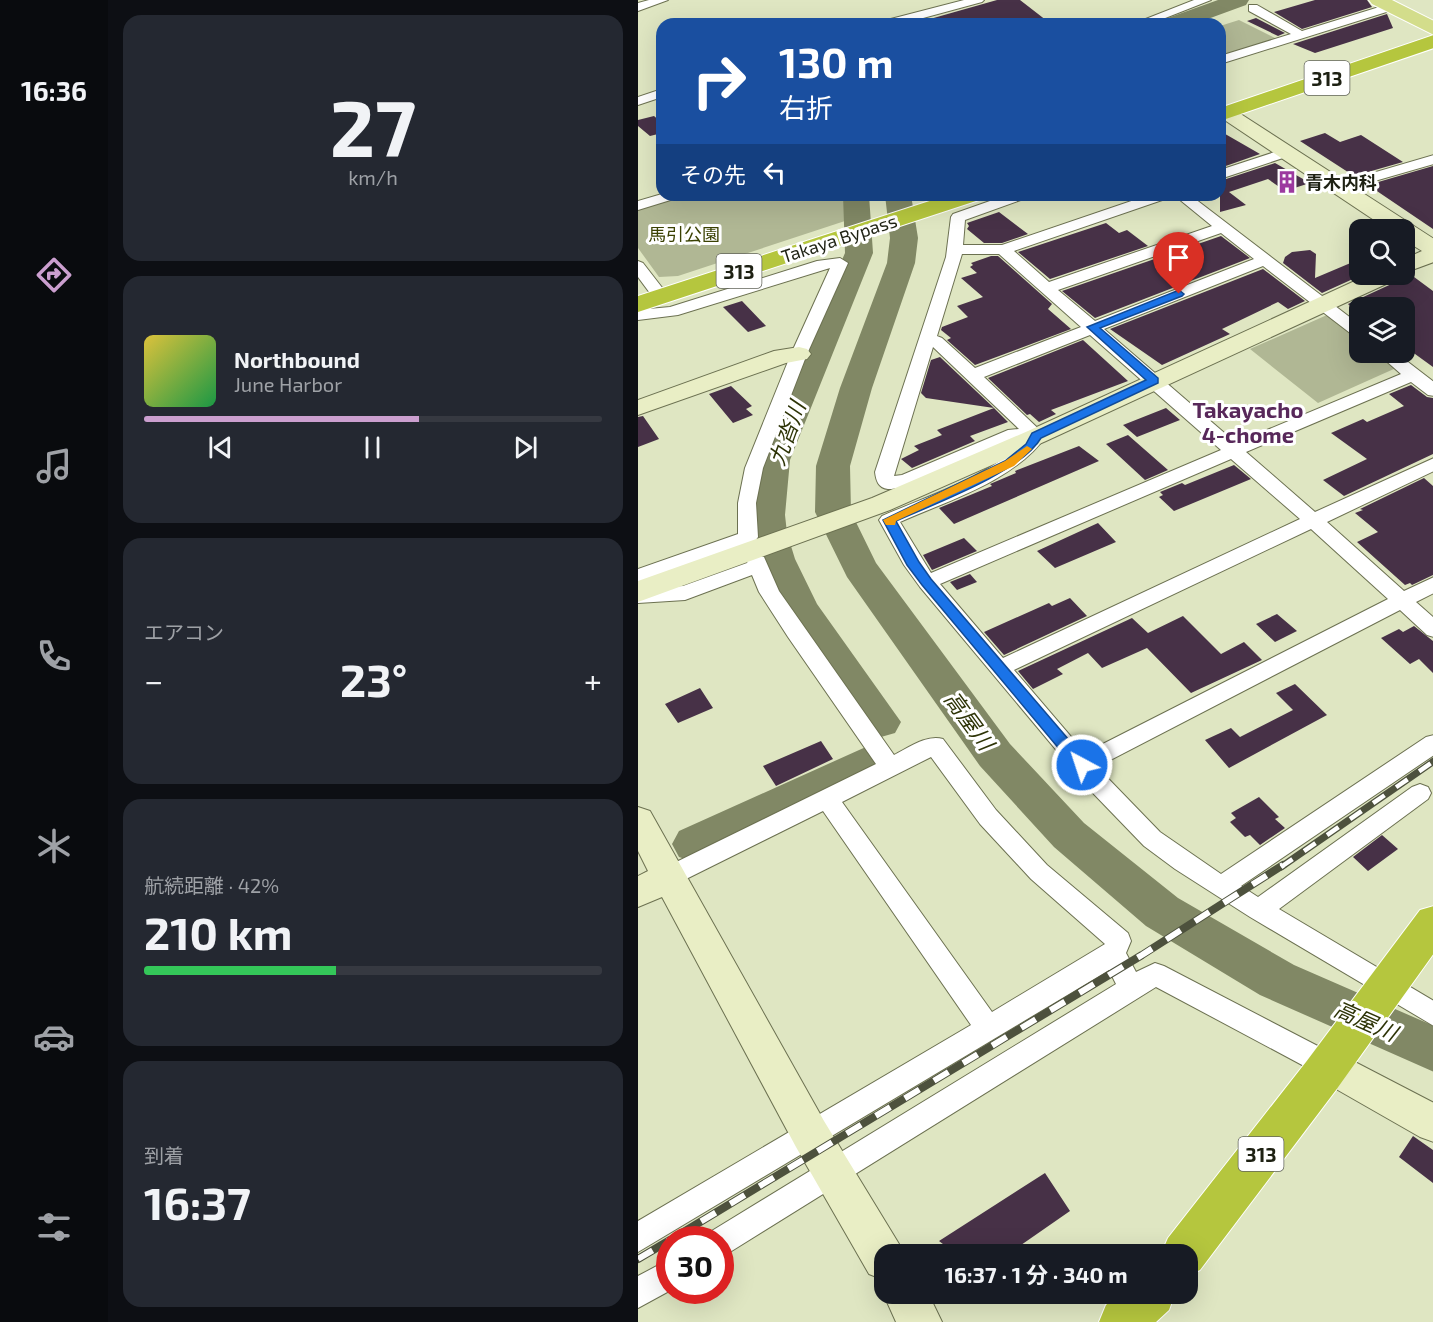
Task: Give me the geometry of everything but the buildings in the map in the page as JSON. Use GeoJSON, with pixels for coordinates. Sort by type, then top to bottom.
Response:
{"type":"FeatureCollection","features":[{"type":"Feature","properties":{"kind":"highway","name":"313"},"geometry":{"type":"LineString","coordinates":[[1226,111],[1433,41]]}},
{"type":"Feature","properties":{"kind":"highway","name":"Takaya Bypass"},"geometry":{"type":"LineString","coordinates":[[638,304],[954,201]]}},
{"type":"Feature","properties":{"kind":"highway","name":"313"},"geometry":{"type":"LineString","coordinates":[[1192,1244],[1333,1059],[1433,922]]}},
{"type":"Feature","properties":{"kind":"highway"},"geometry":{"type":"LineString","coordinates":[[1123,1322],[1140,1304]]}},
{"type":"Feature","properties":{"kind":"main road"},"geometry":{"type":"LineString","coordinates":[[1385,4],[1433,29]]}},
{"type":"Feature","properties":{"kind":"street"},"geometry":{"type":"LineString","coordinates":[[638,7],[662,0]]}},
{"type":"Feature","properties":{"kind":"street"},"geometry":{"type":"LineString","coordinates":[[1156,18],[1205,0]]}},
{"type":"Feature","properties":{"kind":"street"},"geometry":{"type":"LineString","coordinates":[[910,18],[973,1],[985,14]]}},
{"type":"Feature","properties":{"kind":"street"},"geometry":{"type":"LineString","coordinates":[[1266,3],[1248,9],[1301,35]]}},
{"type":"Feature","properties":{"kind":"street"},"geometry":{"type":"LineString","coordinates":[[1226,58],[1301,35],[1385,4]]}},
{"type":"Feature","properties":{"kind":"street"},"geometry":{"type":"LineString","coordinates":[[934,12],[943,18]]}},
{"type":"Feature","properties":{"kind":"street"},"geometry":{"type":"LineString","coordinates":[[638,101],[656,95]]}},
{"type":"Feature","properties":{"kind":"street"},"geometry":{"type":"LineString","coordinates":[[1226,114],[1388,219]]}},
{"type":"Feature","properties":{"kind":"street"},"geometry":{"type":"LineString","coordinates":[[1226,173],[1287,152]]}},
{"type":"Feature","properties":{"kind":"street"},"geometry":{"type":"LineString","coordinates":[[1340,187],[1433,159]]}},
{"type":"Feature","properties":{"kind":"street"},"geometry":{"type":"LineString","coordinates":[[638,206],[656,200]]}},
{"type":"Feature","properties":{"kind":"street"},"geometry":{"type":"LineString","coordinates":[[1004,201],[958,217],[955,249],[884,472],[885,480],[888,483],[906,480],[1014,434],[1037,436]]}},
{"type":"Feature","properties":{"kind":"street"},"geometry":{"type":"LineString","coordinates":[[955,249],[1003,250],[1146,201]]}},
{"type":"Feature","properties":{"kind":"street"},"geometry":{"type":"LineString","coordinates":[[1189,201],[1349,324]]}},
{"type":"Feature","properties":{"kind":"street"},"geometry":{"type":"LineString","coordinates":[[1048,288],[1223,227]]}},
{"type":"Feature","properties":{"kind":"street"},"geometry":{"type":"LineString","coordinates":[[1415,237],[1433,249]]}},
{"type":"Feature","properties":{"kind":"street"},"geometry":{"type":"LineString","coordinates":[[1003,250],[1315,522],[1433,630]]}},
{"type":"Feature","properties":{"kind":"street"},"geometry":{"type":"LineString","coordinates":[[1415,262],[1433,254]]}},
{"type":"Feature","properties":{"kind":"street"},"geometry":{"type":"LineString","coordinates":[[973,375],[1265,260]]}},
{"type":"Feature","properties":{"kind":"street"},"geometry":{"type":"LineString","coordinates":[[638,315],[672,312],[822,264],[838,262],[839,268],[799,354],[754,468],[747,503],[755,551],[769,592],[890,767]]}},
{"type":"Feature","properties":{"kind":"street"},"geometry":{"type":"LineString","coordinates":[[638,266],[661,297]]}},
{"type":"Feature","properties":{"kind":"street"},"geometry":{"type":"LineString","coordinates":[[638,594],[881,504],[1037,436],[1365,285]]}},
{"type":"Feature","properties":{"kind":"street"},"geometry":{"type":"LineString","coordinates":[[928,338],[935,341],[973,375],[1037,436]]}},
{"type":"Feature","properties":{"kind":"street"},"geometry":{"type":"LineString","coordinates":[[638,408],[782,356],[799,354]]}},
{"type":"Feature","properties":{"kind":"street"},"geometry":{"type":"LineString","coordinates":[[1397,363],[1433,392]]}},
{"type":"Feature","properties":{"kind":"street"},"geometry":{"type":"LineString","coordinates":[[927,582],[1232,449],[1412,375]]}},
{"type":"Feature","properties":{"kind":"street"},"geometry":{"type":"LineString","coordinates":[[1037,436],[1031,446],[1009,464],[889,520],[914,565],[1082,765],[1152,838],[1183,862],[1259,910],[1384,988],[1433,1015]]}},
{"type":"Feature","properties":{"kind":"street"},"geometry":{"type":"LineString","coordinates":[[1000,668],[1431,469]]}},
{"type":"Feature","properties":{"kind":"street"},"geometry":{"type":"LineString","coordinates":[[638,576],[755,551]]}},
{"type":"Feature","properties":{"kind":"street"},"geometry":{"type":"LineString","coordinates":[[1082,765],[1433,585]]}},
{"type":"Feature","properties":{"kind":"street"},"geometry":{"type":"LineString","coordinates":[[1222,886],[1433,743]]}},
{"type":"Feature","properties":{"kind":"street"},"geometry":{"type":"LineString","coordinates":[[638,893],[935,745],[988,817],[1039,872],[1119,942],[1113,954],[638,1237]]}},
{"type":"Feature","properties":{"kind":"street"},"geometry":{"type":"LineString","coordinates":[[1259,910],[1420,793]]}},
{"type":"Feature","properties":{"kind":"street"},"geometry":{"type":"LineString","coordinates":[[827,799],[988,1028]]}},
{"type":"Feature","properties":{"kind":"street"},"geometry":{"type":"LineString","coordinates":[[638,820],[810,1134],[835,1172],[876,1244]]}},
{"type":"Feature","properties":{"kind":"street"},"geometry":{"type":"LineString","coordinates":[[1113,954],[1132,988]]}},
{"type":"Feature","properties":{"kind":"street"},"geometry":{"type":"LineString","coordinates":[[734,1233],[1155,974],[1333,1059],[1433,1124]]}},
{"type":"Feature","properties":{"kind":"street"},"geometry":{"type":"LineString","coordinates":[[638,1293],[656,1282]]}},
{"type":"Feature","properties":{"kind":"street"},"geometry":{"type":"LineString","coordinates":[[910,1304],[920,1322]]}},
{"type":"Feature","properties":{"kind":"green space"},"geometry":{"type":"Polygon","coordinates":[[[1239,20],[1277,39],[1226,55],[1226,24],[1239,20]]]}},
{"type":"Feature","properties":{"kind":"green space","name":"馬引公園"},"geometry":{"type":"Polygon","coordinates":[[[663,201],[850,201],[851,219],[678,276],[659,277],[638,248],[638,210],[663,201]]]}},
{"type":"Feature","properties":{"kind":"green space"},"geometry":{"type":"Polygon","coordinates":[[[1327,315],[1349,332],[1349,363],[1389,363],[1396,368],[1318,403],[1250,349],[1327,315]]]}},
{"type":"Feature","properties":{"kind":"waterway","name":"高屋川"},"geometry":{"type":"LineString","coordinates":[[1189,18],[1238,0]]}},
{"type":"Feature","properties":{"kind":"waterway","name":"九沓川"},"geometry":{"type":"LineString","coordinates":[[856,201],[859,253],[773,460],[767,515],[769,533],[787,584],[816,632],[881,722]]}},
{"type":"Feature","properties":{"kind":"waterway","name":"高屋川"},"geometry":{"type":"LineString","coordinates":[[899,201],[904,238],[901,263],[856,388],[833,466],[833,512],[860,568],[995,755],[1069,835],[1162,912],[1277,980],[1434,1050]]}},
{"type":"Feature","properties":{"kind":"waterway","name":"九沓川"},"geometry":{"type":"LineString","coordinates":[[694,844],[868,762]]}},
{"type":"Feature","properties":{"kind":"railway"},"geometry":{"type":"LineString","coordinates":[[1281,867],[1434,761]]}},
{"type":"Feature","properties":{"kind":"railway"},"geometry":{"type":"LineString","coordinates":[[694,1226],[1142,955],[1283,865]]}},
{"type":"Feature","properties":{"kind":"railway"},"geometry":{"type":"LineString","coordinates":[[638,1259],[656,1248]]}},
{"type":"Feature","properties":{"kind":"slow traffic"},"geometry":{"type":"LineString","coordinates":[[891,522],[889,520],[1009,464],[1027,449]]}},
{"type":"Feature","properties":{"kind":"place","name":"青木内科"},"geometry":{"type":"Point","coordinates":[1287,182]}},
{"type":"Feature","properties":{"kind":"district","name":"Takayacho 4-chome"},"geometry":{"type":"Point","coordinates":[1248,422]}},
{"type":"Feature","properties":{"kind":"route"},"geometry":{"type":"LineString","coordinates":[[1082,765],[927,582],[914,565],[889,520],[1009,464],[1031,446],[1037,436],[1154,381],[1092,327],[1179,294]]}}]}
